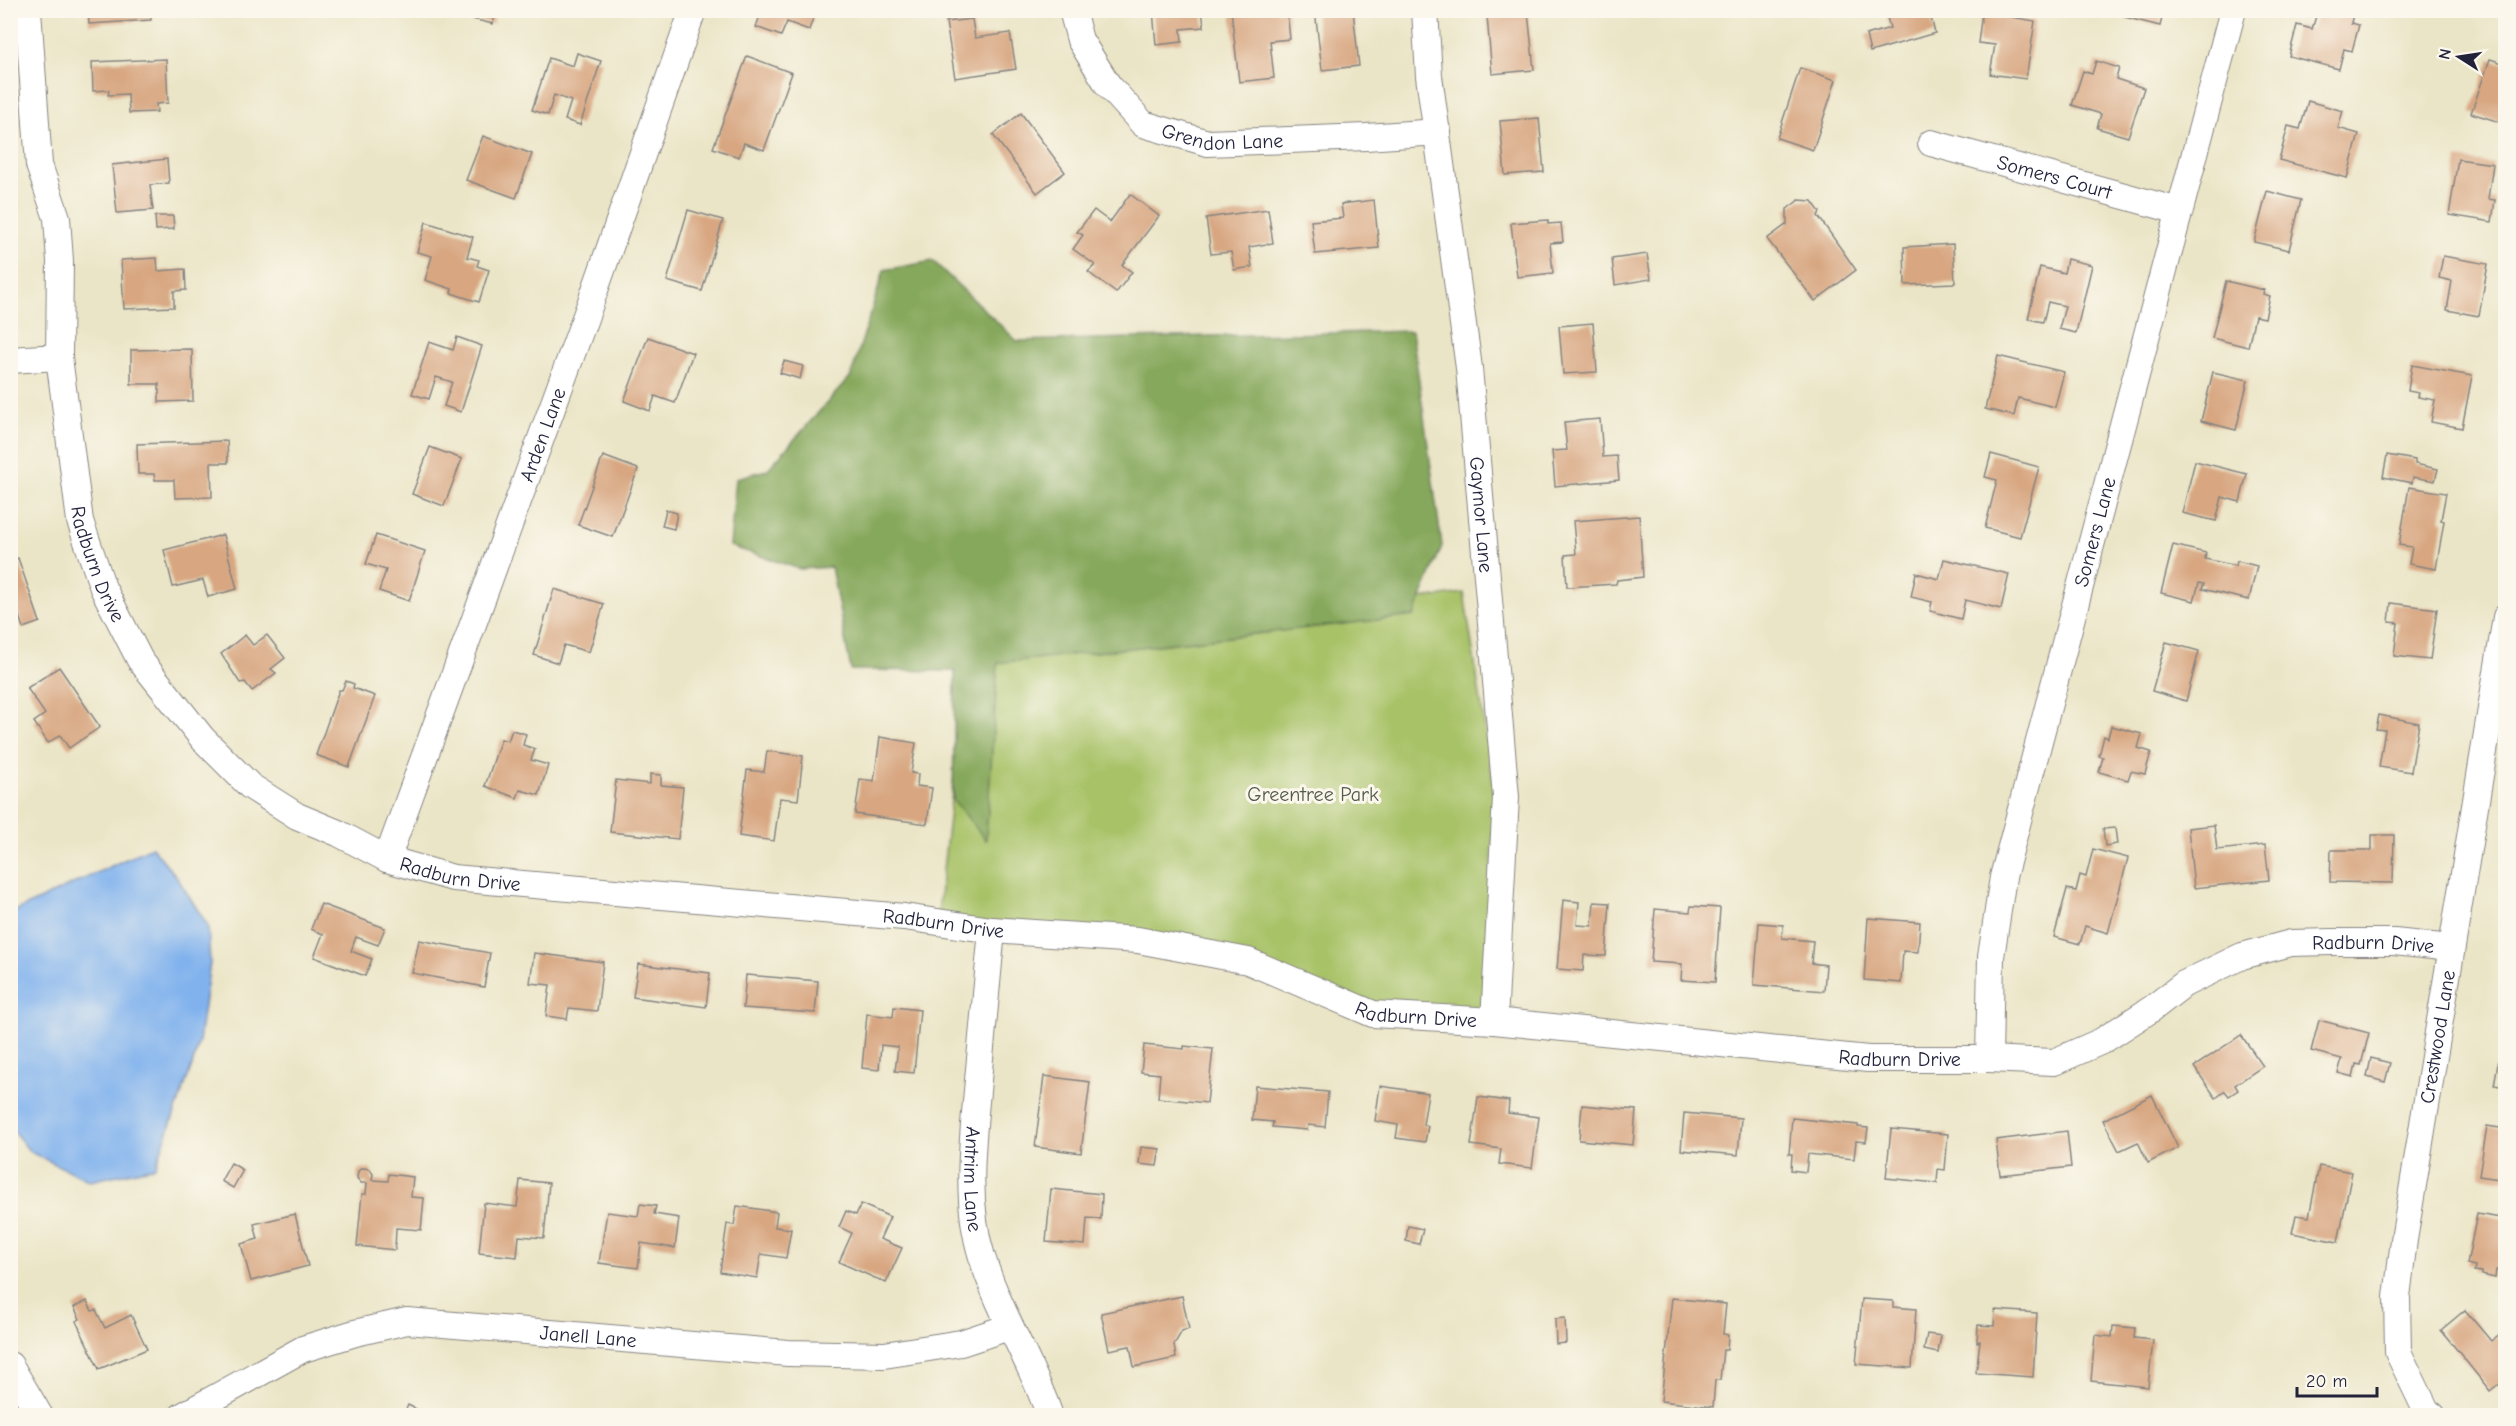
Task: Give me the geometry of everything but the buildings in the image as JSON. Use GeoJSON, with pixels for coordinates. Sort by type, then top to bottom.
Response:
{"type":"FeatureCollection","features":[{"type":"Feature","properties":{"kind":"street","name":"Radburn Drive"},"geometry":{"type":"LineString","coordinates":[[28,10],[39,165],[57,218],[60,261],[59,357],[80,520],[104,588],[140,660],[203,739],[250,786],[297,816],[338,833],[387,859],[453,878],[904,917],[992,930],[1138,940],[1248,961],[1374,1014],[1494,1021],[1868,1059],[1989,1059],[2054,1062],[2102,1041],[2153,1008],[2184,984],[2242,956],[2291,943],[2394,942],[2451,948]]}},
{"type":"Feature","properties":{"kind":"street","name":"Arden Lane"},"geometry":{"type":"LineString","coordinates":[[387,859],[584,321],[693,10]]}},
{"type":"Feature","properties":{"kind":"street","name":"Grendon Lane"},"geometry":{"type":"LineString","coordinates":[[1072,10],[1080,40],[1108,85],[1143,124],[1208,143],[1438,132]]}},
{"type":"Feature","properties":{"kind":"street","name":"Gaymor Lane"},"geometry":{"type":"LineString","coordinates":[[1425,10],[1429,76],[1469,368],[1506,797],[1494,1021]]}},
{"type":"Feature","properties":{"kind":"street","name":"Somers Lane"},"geometry":{"type":"LineString","coordinates":[[1989,1059],[1991,957],[2003,877],[2233,10]]}},
{"type":"Feature","properties":{"kind":"street","name":"Somers Court"},"geometry":{"type":"LineString","coordinates":[[1931,143],[2179,211]]}},
{"type":"Feature","properties":{"kind":"street"},"geometry":{"type":"LineString","coordinates":[[10,360],[59,357]]}},
{"type":"Feature","properties":{"kind":"street","name":"Crestwood Lane"},"geometry":{"type":"LineString","coordinates":[[2433,1416],[2426,1410],[2398,1352],[2397,1297],[2451,948],[2500,683],[2505,617]]}},
{"type":"Feature","properties":{"kind":"street","name":"Antrim Lane"},"geometry":{"type":"LineString","coordinates":[[992,930],[972,1147],[971,1212],[981,1256],[1009,1327],[1037,1380],[1050,1416]]}},
{"type":"Feature","properties":{"kind":"street","name":"Janell Lane"},"geometry":{"type":"LineString","coordinates":[[182,1416],[303,1349],[355,1333],[407,1321],[788,1353],[884,1355],[961,1343],[1009,1327]]}},
{"type":"Feature","properties":{"kind":"street"},"geometry":{"type":"LineString","coordinates":[[10,1365],[40,1416]]}},
{"type":"Feature","properties":{"kind":"green space"},"geometry":{"type":"Polygon","coordinates":[[[933,261],[1017,341],[1412,331],[1442,546],[1414,616],[998,663],[986,840],[953,800],[955,671],[851,670],[831,567],[800,569],[730,546],[736,478],[767,470],[851,376],[884,270],[933,261]]]}},
{"type":"Feature","properties":{"kind":"green space","name":"Greentree Park"},"geometry":{"type":"Polygon","coordinates":[[[1464,593],[1495,793],[1485,1011],[1373,1014],[1248,961],[937,922],[967,661],[1464,593]]]}},
{"type":"Feature","properties":{"kind":"water"},"geometry":{"type":"Polygon","coordinates":[[[152,847],[176,876],[208,926],[210,963],[199,1041],[155,1167],[90,1181],[30,1152],[11,1128],[11,913],[152,847]]]}}]}
